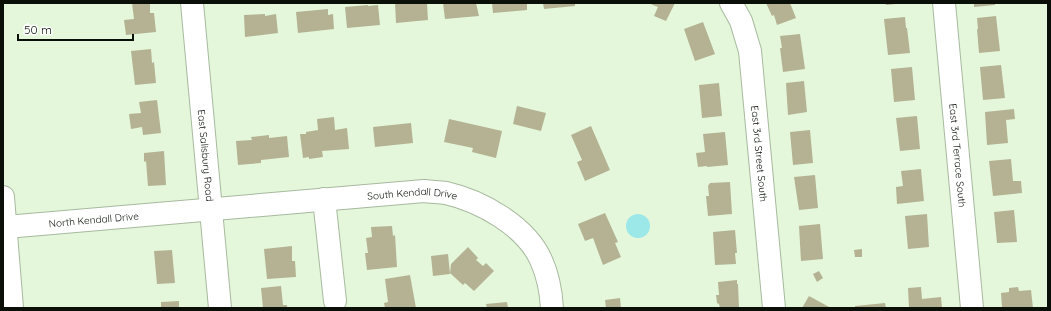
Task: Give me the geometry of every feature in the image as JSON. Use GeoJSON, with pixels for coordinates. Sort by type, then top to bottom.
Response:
{"type":"FeatureCollection","features":[{"type":"Feature","properties":{"kind":"street","name":"East Salisbury Road"},"geometry":{"type":"LineString","coordinates":[[192,3],[220,308]]}},
{"type":"Feature","properties":{"kind":"street","name":"East 3rd Street South"},"geometry":{"type":"LineString","coordinates":[[731,3],[741,21],[750,51],[774,308]]}},
{"type":"Feature","properties":{"kind":"street","name":"East 3rd Terrace South"},"geometry":{"type":"LineString","coordinates":[[944,3],[972,308]]}},
{"type":"Feature","properties":{"kind":"street","name":"South Kendall Drive"},"geometry":{"type":"LineString","coordinates":[[211,209],[424,191],[444,193],[459,197],[497,214],[516,228],[532,245],[541,260],[548,281],[552,308]]}},
{"type":"Feature","properties":{"kind":"street"},"geometry":{"type":"LineString","coordinates":[[3,197],[12,308]]}},
{"type":"Feature","properties":{"kind":"street"},"geometry":{"type":"LineString","coordinates":[[324,199],[336,306]]}},
{"type":"Feature","properties":{"kind":"street","name":"North Kendall Drive"},"geometry":{"type":"LineString","coordinates":[[6,227],[211,209]]}},
{"type":"Feature","properties":{"kind":"water"},"geometry":{"type":"Polygon","coordinates":[[[638,214],[646,218],[650,226],[646,234],[638,238],[630,234],[626,226],[630,218],[638,214]]]}},
{"type":"Feature","properties":{"kind":"building"},"geometry":{"type":"Polygon","coordinates":[[[132,3],[150,3],[150,13],[154,13],[156,32],[126,35],[124,20],[134,19],[132,3]]]}},
{"type":"Feature","properties":{"kind":"building"},"geometry":{"type":"Polygon","coordinates":[[[395,3],[427,3],[428,20],[396,23],[395,3]]]}},
{"type":"Feature","properties":{"kind":"building"},"geometry":{"type":"Polygon","coordinates":[[[443,3],[476,3],[479,16],[445,19],[443,3]]]}},
{"type":"Feature","properties":{"kind":"building"},"geometry":{"type":"Polygon","coordinates":[[[492,3],[527,3],[527,10],[493,13],[492,3]]]}},
{"type":"Feature","properties":{"kind":"building"},"geometry":{"type":"Polygon","coordinates":[[[543,3],[575,3],[575,6],[544,9],[543,3]]]}},
{"type":"Feature","properties":{"kind":"building"},"geometry":{"type":"Polygon","coordinates":[[[648,3],[675,3],[666,21],[654,16],[658,7],[648,3]]]}},
{"type":"Feature","properties":{"kind":"building"},"geometry":{"type":"Polygon","coordinates":[[[766,3],[790,3],[796,18],[777,25],[774,15],[772,16],[766,3]]]}},
{"type":"Feature","properties":{"kind":"building"},"geometry":{"type":"Polygon","coordinates":[[[885,3],[896,3],[896,4],[886,5],[885,3]]]}},
{"type":"Feature","properties":{"kind":"building"},"geometry":{"type":"Polygon","coordinates":[[[974,3],[995,3],[995,5],[974,7],[974,3]]]}},
{"type":"Feature","properties":{"kind":"building"},"geometry":{"type":"Polygon","coordinates":[[[378,5],[380,25],[347,28],[345,7],[378,5]]]}},
{"type":"Feature","properties":{"kind":"building"},"geometry":{"type":"Polygon","coordinates":[[[328,9],[328,15],[333,14],[334,29],[298,33],[296,12],[328,9]]]}},
{"type":"Feature","properties":{"kind":"building"},"geometry":{"type":"Polygon","coordinates":[[[265,14],[265,16],[276,14],[278,33],[245,37],[244,15],[265,14]]]}},
{"type":"Feature","properties":{"kind":"building"},"geometry":{"type":"Polygon","coordinates":[[[996,16],[1000,51],[979,53],[977,18],[996,16]]]}},
{"type":"Feature","properties":{"kind":"building"},"geometry":{"type":"Polygon","coordinates":[[[905,17],[910,53],[888,55],[884,19],[905,17]]]}},
{"type":"Feature","properties":{"kind":"building"},"geometry":{"type":"Polygon","coordinates":[[[703,22],[715,54],[695,61],[684,29],[703,22]]]}},
{"type":"Feature","properties":{"kind":"building"},"geometry":{"type":"Polygon","coordinates":[[[800,34],[805,69],[783,72],[780,36],[800,34]]]}},
{"type":"Feature","properties":{"kind":"building"},"geometry":{"type":"Polygon","coordinates":[[[151,49],[156,83],[135,85],[131,51],[151,49]]]}},
{"type":"Feature","properties":{"kind":"building"},"geometry":{"type":"Polygon","coordinates":[[[1001,65],[1005,98],[983,100],[980,67],[1001,65]]]}},
{"type":"Feature","properties":{"kind":"building"},"geometry":{"type":"Polygon","coordinates":[[[912,67],[915,100],[894,102],[891,69],[912,67]]]}},
{"type":"Feature","properties":{"kind":"building"},"geometry":{"type":"Polygon","coordinates":[[[804,81],[807,112],[788,115],[786,83],[804,81]]]}},
{"type":"Feature","properties":{"kind":"building"},"geometry":{"type":"Polygon","coordinates":[[[719,83],[722,116],[702,118],[699,85],[719,83]]]}},
{"type":"Feature","properties":{"kind":"building"},"geometry":{"type":"Polygon","coordinates":[[[157,100],[161,133],[143,135],[142,127],[131,129],[129,114],[141,113],[139,102],[157,100]]]}},
{"type":"Feature","properties":{"kind":"building"},"geometry":{"type":"Polygon","coordinates":[[[517,106],[546,113],[541,131],[513,124],[517,106]]]}},
{"type":"Feature","properties":{"kind":"building"},"geometry":{"type":"Polygon","coordinates":[[[1014,109],[1015,119],[1006,120],[1008,143],[987,145],[985,112],[1014,109]]]}},
{"type":"Feature","properties":{"kind":"building"},"geometry":{"type":"Polygon","coordinates":[[[917,116],[920,149],[900,151],[896,118],[917,116]]]}},
{"type":"Feature","properties":{"kind":"building"},"geometry":{"type":"Polygon","coordinates":[[[334,117],[335,130],[347,128],[349,149],[322,151],[323,157],[309,159],[309,157],[303,158],[300,134],[306,134],[306,132],[318,130],[317,119],[334,117]]]}},
{"type":"Feature","properties":{"kind":"building"},"geometry":{"type":"Polygon","coordinates":[[[449,119],[502,131],[496,158],[472,152],[473,148],[444,142],[449,119]]]}},
{"type":"Feature","properties":{"kind":"building"},"geometry":{"type":"Polygon","coordinates":[[[411,123],[413,143],[375,147],[373,127],[411,123]]]}},
{"type":"Feature","properties":{"kind":"building"},"geometry":{"type":"Polygon","coordinates":[[[591,126],[610,170],[585,181],[577,162],[582,160],[571,135],[591,126]]]}},
{"type":"Feature","properties":{"kind":"building"},"geometry":{"type":"Polygon","coordinates":[[[810,130],[813,163],[793,165],[790,132],[810,130]]]}},
{"type":"Feature","properties":{"kind":"building"},"geometry":{"type":"Polygon","coordinates":[[[725,132],[728,165],[698,167],[696,153],[705,152],[703,134],[725,132]]]}},
{"type":"Feature","properties":{"kind":"building"},"geometry":{"type":"Polygon","coordinates":[[[269,135],[269,138],[287,136],[289,157],[261,160],[261,163],[238,165],[236,141],[252,140],[251,137],[269,135]]]}},
{"type":"Feature","properties":{"kind":"building"},"geometry":{"type":"Polygon","coordinates":[[[164,151],[166,185],[148,186],[144,153],[164,151]]]}},
{"type":"Feature","properties":{"kind":"building"},"geometry":{"type":"Polygon","coordinates":[[[1011,159],[1013,181],[1021,181],[1022,193],[993,196],[989,161],[1011,159]]]}},
{"type":"Feature","properties":{"kind":"building"},"geometry":{"type":"Polygon","coordinates":[[[921,169],[924,201],[897,204],[896,187],[903,186],[901,171],[921,169]]]}},
{"type":"Feature","properties":{"kind":"building"},"geometry":{"type":"Polygon","coordinates":[[[815,175],[818,208],[799,210],[794,177],[815,175]]]}},
{"type":"Feature","properties":{"kind":"building"},"geometry":{"type":"Polygon","coordinates":[[[730,182],[732,214],[708,216],[706,196],[709,196],[708,186],[710,183],[730,182]]]}},
{"type":"Feature","properties":{"kind":"building"},"geometry":{"type":"Polygon","coordinates":[[[1014,210],[1017,242],[997,243],[994,212],[1014,210]]]}},
{"type":"Feature","properties":{"kind":"building"},"geometry":{"type":"Polygon","coordinates":[[[605,213],[618,242],[615,243],[621,257],[603,265],[593,238],[585,241],[578,224],[605,213]]]}},
{"type":"Feature","properties":{"kind":"building"},"geometry":{"type":"Polygon","coordinates":[[[927,214],[929,247],[908,249],[905,216],[927,214]]]}},
{"type":"Feature","properties":{"kind":"building"},"geometry":{"type":"Polygon","coordinates":[[[820,224],[823,259],[801,261],[799,226],[820,224]]]}},
{"type":"Feature","properties":{"kind":"building"},"geometry":{"type":"Polygon","coordinates":[[[392,226],[393,236],[395,235],[397,267],[367,270],[365,253],[368,253],[366,238],[372,237],[371,227],[392,226]]]}},
{"type":"Feature","properties":{"kind":"building"},"geometry":{"type":"Polygon","coordinates":[[[735,230],[737,253],[735,253],[736,264],[715,265],[713,232],[735,230]]]}},
{"type":"Feature","properties":{"kind":"building"},"geometry":{"type":"Polygon","coordinates":[[[292,246],[292,261],[295,261],[296,277],[267,279],[264,249],[292,246]]]}},
{"type":"Feature","properties":{"kind":"building"},"geometry":{"type":"Polygon","coordinates":[[[468,247],[478,258],[476,260],[483,266],[486,263],[494,271],[474,291],[465,283],[463,285],[450,273],[451,264],[468,247]]]}},
{"type":"Feature","properties":{"kind":"building"},"geometry":{"type":"Polygon","coordinates":[[[862,249],[862,257],[855,257],[854,250],[862,249]]]}},
{"type":"Feature","properties":{"kind":"building"},"geometry":{"type":"Polygon","coordinates":[[[172,250],[175,283],[157,284],[154,251],[172,250]]]}},
{"type":"Feature","properties":{"kind":"building"},"geometry":{"type":"Polygon","coordinates":[[[448,254],[450,274],[433,276],[431,256],[448,254]]]}},
{"type":"Feature","properties":{"kind":"building"},"geometry":{"type":"Polygon","coordinates":[[[819,271],[823,278],[817,282],[813,274],[819,271]]]}},
{"type":"Feature","properties":{"kind":"building"},"geometry":{"type":"Polygon","coordinates":[[[410,275],[416,308],[385,308],[384,303],[388,302],[385,279],[410,275]]]}},
{"type":"Feature","properties":{"kind":"building"},"geometry":{"type":"Polygon","coordinates":[[[737,280],[739,308],[720,308],[719,304],[717,303],[716,295],[719,295],[718,282],[737,280]]]}},
{"type":"Feature","properties":{"kind":"building"},"geometry":{"type":"Polygon","coordinates":[[[281,286],[283,305],[287,305],[287,308],[263,308],[261,288],[281,286]]]}},
{"type":"Feature","properties":{"kind":"building"},"geometry":{"type":"Polygon","coordinates":[[[921,287],[922,299],[941,297],[942,308],[909,308],[908,288],[921,287]]]}},
{"type":"Feature","properties":{"kind":"building"},"geometry":{"type":"Polygon","coordinates":[[[1018,287],[1019,291],[1031,290],[1033,308],[1002,308],[1001,293],[1009,292],[1009,288],[1018,287]]]}},
{"type":"Feature","properties":{"kind":"building"},"geometry":{"type":"Polygon","coordinates":[[[809,296],[831,308],[802,308],[809,296]]]}},
{"type":"Feature","properties":{"kind":"building"},"geometry":{"type":"Polygon","coordinates":[[[620,298],[621,308],[606,308],[605,300],[620,298]]]}},
{"type":"Feature","properties":{"kind":"building"},"geometry":{"type":"Polygon","coordinates":[[[179,301],[179,308],[161,308],[161,302],[179,301]]]}},
{"type":"Feature","properties":{"kind":"building"},"geometry":{"type":"Polygon","coordinates":[[[507,302],[508,308],[487,308],[486,304],[507,302]]]}},
{"type":"Feature","properties":{"kind":"building"},"geometry":{"type":"Polygon","coordinates":[[[885,303],[886,308],[855,308],[855,306],[885,303]]]}}]}
